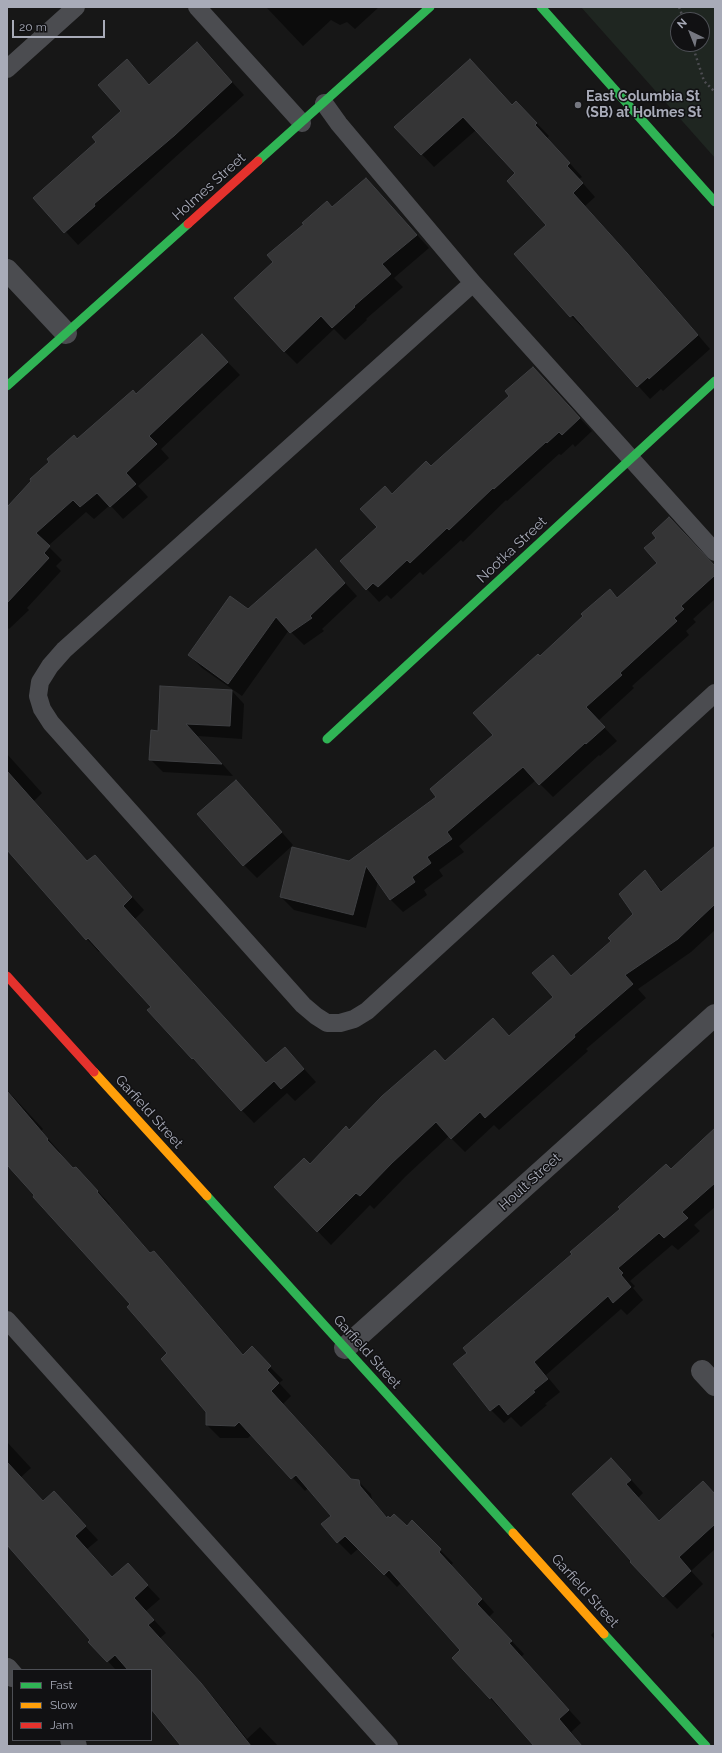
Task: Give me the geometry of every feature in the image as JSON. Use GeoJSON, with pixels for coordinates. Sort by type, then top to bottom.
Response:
{"type":"FeatureCollection","features":[{"type":"Feature","properties":{"kind":"street","name":"Holmes Street"},"geometry":{"type":"LineString","coordinates":[[7,386],[430,7]]}},
{"type":"Feature","properties":{"kind":"street"},"geometry":{"type":"LineString","coordinates":[[541,7],[715,202]]}},
{"type":"Feature","properties":{"kind":"street"},"geometry":{"type":"LineString","coordinates":[[7,270],[66,333]]}},
{"type":"Feature","properties":{"kind":"street","name":"Nootka Street"},"geometry":{"type":"LineString","coordinates":[[327,739],[715,381]]}},
{"type":"Feature","properties":{"kind":"street","name":"Garfield Street"},"geometry":{"type":"LineString","coordinates":[[7,976],[706,1746]]}},
{"type":"Feature","properties":{"kind":"street","name":"Hoult Street"},"geometry":{"type":"LineString","coordinates":[[345,1348],[715,1015]]}},
{"type":"Feature","properties":{"kind":"lane"},"geometry":{"type":"LineString","coordinates":[[7,69],[76,7]]}},
{"type":"Feature","properties":{"kind":"lane"},"geometry":{"type":"LineString","coordinates":[[197,7],[302,123]]}},
{"type":"Feature","properties":{"kind":"lane"},"geometry":{"type":"LineString","coordinates":[[324,103],[339,124],[474,283],[715,552]]}},
{"type":"Feature","properties":{"kind":"lane"},"geometry":{"type":"LineString","coordinates":[[474,283],[64,650],[50,666],[40,682],[38,696],[42,709],[51,723],[303,1005],[327,1023],[340,1023],[354,1019],[367,1011],[715,693]]}},
{"type":"Feature","properties":{"kind":"lane"},"geometry":{"type":"LineString","coordinates":[[7,1320],[389,1746]]}},
{"type":"Feature","properties":{"kind":"path"},"geometry":{"type":"LineString","coordinates":[[695,52],[704,81],[715,92]]}},
{"type":"Feature","properties":{"kind":"shaded area"},"geometry":{"type":"Polygon","coordinates":[[[581,7],[715,7],[715,158],[581,7]]]}},
{"type":"Feature","properties":{"kind":"building"},"geometry":{"type":"Polygon","coordinates":[[[197,42],[232,82],[175,135],[94,204],[95,206],[64,233],[33,198],[96,142],[92,137],[121,111],[98,85],[127,59],[149,85],[197,42]]]}},
{"type":"Feature","properties":{"kind":"building"},"geometry":{"type":"Polygon","coordinates":[[[470,59],[512,105],[516,101],[537,123],[535,125],[570,163],[567,166],[583,183],[573,193],[698,335],[649,379],[648,377],[637,387],[573,315],[570,317],[514,254],[546,225],[507,181],[515,173],[463,117],[421,155],[394,127],[470,59]]]}},
{"type":"Feature","properties":{"kind":"building"},"geometry":{"type":"Polygon","coordinates":[[[366,178],[417,235],[382,264],[391,274],[354,306],[355,307],[332,328],[321,316],[284,352],[234,298],[273,262],[267,255],[304,224],[302,223],[327,201],[332,207],[366,178]]]}},
{"type":"Feature","properties":{"kind":"building"},"geometry":{"type":"Polygon","coordinates":[[[202,334],[228,362],[149,436],[157,444],[126,473],[136,484],[110,507],[97,493],[80,507],[73,500],[36,533],[50,546],[44,553],[49,558],[7,603],[7,505],[8,506],[31,481],[30,479],[49,462],[47,459],[74,435],[77,439],[133,390],[136,394],[202,334]]]}},
{"type":"Feature","properties":{"kind":"building"},"geometry":{"type":"Polygon","coordinates":[[[533,367],[580,418],[562,435],[559,432],[547,443],[546,442],[494,489],[493,488],[449,530],[447,528],[410,563],[407,560],[378,587],[373,583],[366,590],[340,561],[377,527],[360,509],[385,486],[392,494],[426,461],[431,466],[509,396],[505,391],[533,367]]]}},
{"type":"Feature","properties":{"kind":"building"},"geometry":{"type":"Polygon","coordinates":[[[669,517],[715,566],[715,575],[681,606],[684,609],[674,618],[677,621],[620,673],[622,675],[586,707],[605,727],[539,785],[523,767],[447,832],[452,839],[427,857],[431,863],[412,877],[415,882],[390,900],[366,866],[353,915],[280,897],[292,847],[349,861],[436,797],[430,789],[493,735],[473,713],[538,654],[540,656],[583,616],[581,614],[610,589],[617,598],[657,563],[644,548],[656,538],[652,533],[669,517]]]}},
{"type":"Feature","properties":{"kind":"building"},"geometry":{"type":"Polygon","coordinates":[[[316,549],[345,583],[310,616],[312,618],[290,633],[276,617],[228,684],[188,655],[230,596],[248,609],[316,549]]]}},
{"type":"Feature","properties":{"kind":"building"},"geometry":{"type":"Polygon","coordinates":[[[160,686],[232,690],[230,726],[186,724],[222,764],[149,760],[151,730],[158,731],[160,686]]]}},
{"type":"Feature","properties":{"kind":"building"},"geometry":{"type":"Polygon","coordinates":[[[7,771],[87,861],[95,855],[132,897],[123,906],[266,1063],[285,1047],[304,1069],[281,1089],[274,1081],[241,1111],[147,1010],[151,1007],[88,938],[86,940],[7,850],[7,771]]]}},
{"type":"Feature","properties":{"kind":"building"},"geometry":{"type":"Polygon","coordinates":[[[236,780],[282,832],[243,866],[197,814],[236,780]]]}},
{"type":"Feature","properties":{"kind":"building"},"geometry":{"type":"Polygon","coordinates":[[[715,846],[715,904],[678,939],[625,975],[633,984],[574,1035],[575,1037],[485,1118],[480,1112],[451,1139],[436,1122],[392,1163],[360,1196],[356,1193],[317,1232],[274,1187],[304,1158],[310,1164],[346,1126],[349,1130],[382,1096],[435,1050],[445,1061],[493,1018],[509,1036],[553,997],[532,973],[553,955],[571,976],[611,941],[608,938],[633,914],[619,894],[645,870],[661,892],[715,846]]]}},
{"type":"Feature","properties":{"kind":"building"},"geometry":{"type":"Polygon","coordinates":[[[7,1091],[48,1139],[47,1140],[73,1168],[76,1167],[98,1191],[97,1192],[150,1253],[154,1251],[243,1355],[252,1346],[271,1366],[267,1370],[279,1383],[271,1391],[351,1479],[359,1480],[360,1486],[387,1518],[388,1516],[390,1518],[394,1514],[407,1526],[412,1520],[441,1549],[439,1552],[482,1599],[477,1604],[512,1641],[509,1643],[569,1710],[559,1719],[582,1746],[534,1746],[491,1697],[490,1699],[452,1658],[460,1650],[389,1570],[384,1575],[345,1536],[337,1543],[321,1524],[331,1516],[296,1475],[291,1479],[239,1422],[235,1426],[206,1425],[206,1412],[161,1359],[167,1353],[127,1307],[130,1304],[33,1197],[34,1195],[7,1165],[7,1091]]]}},
{"type":"Feature","properties":{"kind":"building"},"geometry":{"type":"Polygon","coordinates":[[[715,1128],[715,1183],[682,1212],[688,1218],[664,1238],[659,1233],[618,1268],[623,1273],[621,1275],[631,1287],[613,1303],[608,1296],[534,1362],[548,1379],[533,1391],[535,1392],[508,1415],[499,1404],[490,1411],[453,1364],[467,1353],[463,1348],[572,1254],[570,1252],[620,1209],[618,1207],[666,1164],[671,1169],[715,1128]]]}},
{"type":"Feature","properties":{"kind":"building"},"geometry":{"type":"Polygon","coordinates":[[[611,1458],[631,1480],[626,1484],[659,1521],[703,1481],[715,1494],[715,1524],[679,1557],[691,1571],[663,1597],[630,1562],[631,1561],[572,1494],[611,1458]]]}},
{"type":"Feature","properties":{"kind":"building"},"geometry":{"type":"Polygon","coordinates":[[[7,1462],[43,1501],[54,1491],[86,1526],[75,1536],[112,1577],[128,1563],[148,1585],[134,1598],[154,1620],[148,1625],[201,1683],[251,1746],[181,1746],[152,1710],[152,1669],[127,1669],[115,1655],[107,1662],[88,1642],[90,1640],[7,1545],[7,1462]]]}},
{"type":"Feature","properties":{"kind":"traffic: fast"},"geometry":{"type":"LineString","coordinates":[[258,161],[430,7]]}},
{"type":"Feature","properties":{"kind":"traffic: fast"},"geometry":{"type":"LineString","coordinates":[[541,7],[715,202]]}},
{"type":"Feature","properties":{"kind":"traffic: fast"},"geometry":{"type":"LineString","coordinates":[[7,386],[188,224]]}},
{"type":"Feature","properties":{"kind":"traffic: fast"},"geometry":{"type":"LineString","coordinates":[[327,739],[715,381]]}},
{"type":"Feature","properties":{"kind":"traffic: fast"},"geometry":{"type":"LineString","coordinates":[[207,1196],[513,1533]]}},
{"type":"Feature","properties":{"kind":"traffic: fast"},"geometry":{"type":"LineString","coordinates":[[604,1634],[706,1746]]}},
{"type":"Feature","properties":{"kind":"traffic: slow"},"geometry":{"type":"LineString","coordinates":[[94,1072],[207,1196]]}},
{"type":"Feature","properties":{"kind":"traffic: slow"},"geometry":{"type":"LineString","coordinates":[[513,1533],[604,1634]]}},
{"type":"Feature","properties":{"kind":"traffic: jam"},"geometry":{"type":"LineString","coordinates":[[188,224],[258,161]]}},
{"type":"Feature","properties":{"kind":"traffic: jam"},"geometry":{"type":"LineString","coordinates":[[7,976],[94,1072]]}},
{"type":"Feature","properties":{"kind":"place","name":"East Columbia St (SB) at Holmes St"},"geometry":{"type":"Point","coordinates":[578,105]}}]}
